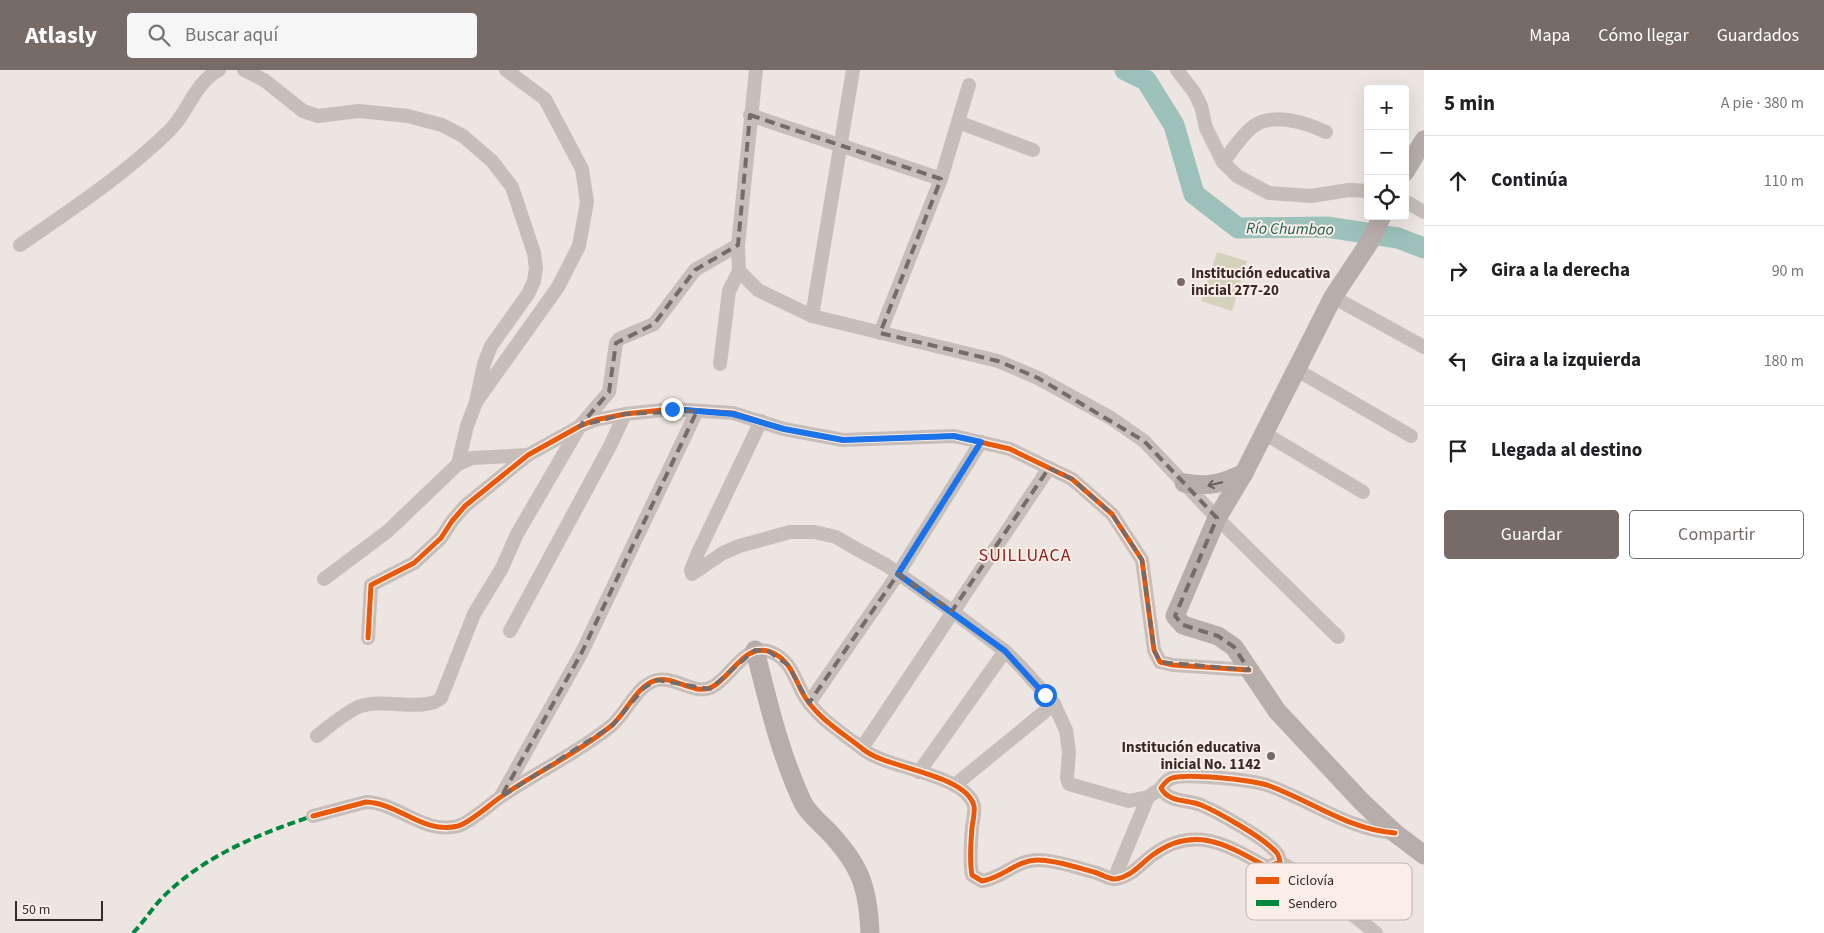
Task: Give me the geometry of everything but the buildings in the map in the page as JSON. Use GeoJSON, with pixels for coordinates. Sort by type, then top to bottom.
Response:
{"type":"FeatureCollection","features":[{"type":"Feature","properties":{"kind":"street"},"geometry":{"type":"LineString","coordinates":[[20,245],[122,173],[171,129],[192,96],[210,75],[219,70]]}},
{"type":"Feature","properties":{"kind":"street"},"geometry":{"type":"LineString","coordinates":[[244,70],[264,80],[303,112],[318,116],[358,111],[392,114],[442,125],[463,136],[492,161],[512,187],[534,253],[536,268],[534,281],[528,294],[491,346],[484,364],[476,402],[467,426],[458,464]]}},
{"type":"Feature","properties":{"kind":"street"},"geometry":{"type":"LineString","coordinates":[[476,402],[558,287],[579,246],[587,202],[582,169],[545,99],[506,70]]}},
{"type":"Feature","properties":{"kind":"street"},"geometry":{"type":"LineString","coordinates":[[720,364],[729,291],[739,271],[738,245],[756,70]]}},
{"type":"Feature","properties":{"kind":"street"},"geometry":{"type":"LineString","coordinates":[[812,316],[842,146],[853,70]]}},
{"type":"Feature","properties":{"kind":"street"},"geometry":{"type":"LineString","coordinates":[[1184,73],[1201,106],[1206,128],[1223,162],[1237,176],[1269,193],[1310,196],[1349,190],[1364,191]]}},
{"type":"Feature","properties":{"kind":"street"},"geometry":{"type":"LineString","coordinates":[[880,333],[941,179],[969,85]]}},
{"type":"Feature","properties":{"kind":"street"},"geometry":{"type":"LineString","coordinates":[[750,115],[941,179]]}},
{"type":"Feature","properties":{"kind":"street"},"geometry":{"type":"LineString","coordinates":[[1223,162],[1254,125],[1272,120],[1302,121],[1326,132]]}},
{"type":"Feature","properties":{"kind":"street"},"geometry":{"type":"LineString","coordinates":[[958,122],[1033,150]]}},
{"type":"Feature","properties":{"kind":"street"},"geometry":{"type":"LineString","coordinates":[[1409,165],[1424,140]]}},
{"type":"Feature","properties":{"kind":"street"},"geometry":{"type":"LineString","coordinates":[[1409,203],[1424,212]]}},
{"type":"Feature","properties":{"kind":"street"},"geometry":{"type":"LineString","coordinates":[[1380,220],[1369,243],[1334,297],[1244,473],[1217,518],[1175,616],[1183,625],[1218,636],[1234,647],[1277,711],[1362,802],[1395,833],[1424,855]]}},
{"type":"Feature","properties":{"kind":"street"},"geometry":{"type":"LineString","coordinates":[[317,736],[342,716],[359,707],[381,703],[423,706],[436,703],[441,698],[474,614],[502,568],[516,534],[580,426],[608,392],[616,343],[619,339],[654,324],[695,270],[738,245]]}},
{"type":"Feature","properties":{"kind":"street"},"geometry":{"type":"LineString","coordinates":[[739,271],[758,290],[812,316],[998,361],[1038,378],[1111,418],[1144,440],[1217,518],[1338,637]]}},
{"type":"Feature","properties":{"kind":"street"},"geometry":{"type":"LineString","coordinates":[[1334,297],[1424,347]]}},
{"type":"Feature","properties":{"kind":"street"},"geometry":{"type":"LineString","coordinates":[[1297,370],[1411,436]]}},
{"type":"Feature","properties":{"kind":"street"},"geometry":{"type":"LineString","coordinates":[[368,638],[371,585],[403,570],[425,555],[466,506],[528,455],[580,426],[595,420],[625,414],[672,409],[733,414],[784,429],[843,440],[954,436],[1010,449],[1072,479],[1112,514],[1142,560],[1154,650],[1160,662],[1173,665],[1250,670]]}},
{"type":"Feature","properties":{"kind":"street"},"geometry":{"type":"LineString","coordinates":[[501,797],[546,712],[582,652],[697,411]]}},
{"type":"Feature","properties":{"kind":"street"},"geometry":{"type":"LineString","coordinates":[[510,632],[610,446],[625,414]]}},
{"type":"Feature","properties":{"kind":"street"},"geometry":{"type":"LineString","coordinates":[[761,421],[696,555],[691,570],[692,574],[723,553],[739,546],[790,532],[815,532],[836,537],[898,574],[1005,651],[1054,704],[1066,730],[1068,752],[1066,778],[1069,784],[1129,801],[1148,797],[1172,778],[1200,777],[1265,784],[1374,832],[1395,833]]}},
{"type":"Feature","properties":{"kind":"street"},"geometry":{"type":"LineString","coordinates":[[1264,433],[1363,492]]}},
{"type":"Feature","properties":{"kind":"street"},"geometry":{"type":"LineString","coordinates":[[809,703],[898,574],[981,442]]}},
{"type":"Feature","properties":{"kind":"street"},"geometry":{"type":"LineString","coordinates":[[324,579],[388,531],[458,464],[472,458],[528,455]]}},
{"type":"Feature","properties":{"kind":"street"},"geometry":{"type":"LineString","coordinates":[[862,748],[1049,468]]}},
{"type":"Feature","properties":{"kind":"street"},"geometry":{"type":"LineString","coordinates":[[1184,483],[1206,486],[1227,481],[1244,473]]}},
{"type":"Feature","properties":{"kind":"street"},"geometry":{"type":"LineString","coordinates":[[755,650],[781,751],[804,806],[849,854],[863,881],[869,913],[870,933]]}},
{"type":"Feature","properties":{"kind":"street"},"geometry":{"type":"LineString","coordinates":[[313,816],[366,802],[389,806],[429,826],[446,828],[463,824],[501,797],[613,725],[644,688],[657,680],[675,681],[696,688],[710,689],[726,679],[739,661],[755,650],[768,651],[779,656],[788,664],[809,703],[869,754],[955,785],[968,797],[974,807],[970,862],[972,875],[982,881],[993,879],[1025,861],[1041,860],[1114,879],[1139,868],[1154,854],[1181,841],[1212,840],[1232,847],[1260,863]]}},
{"type":"Feature","properties":{"kind":"street"},"geometry":{"type":"LineString","coordinates":[[919,772],[1005,651]]}},
{"type":"Feature","properties":{"kind":"street"},"geometry":{"type":"LineString","coordinates":[[955,785],[1054,704]]}},
{"type":"Feature","properties":{"kind":"street"},"geometry":{"type":"LineString","coordinates":[[1161,788],[1164,795],[1172,800],[1183,799],[1202,806],[1264,842],[1279,855],[1280,862]]}},
{"type":"Feature","properties":{"kind":"street"},"geometry":{"type":"LineString","coordinates":[[1114,879],[1148,797]]}},
{"type":"Feature","properties":{"kind":"street"},"geometry":{"type":"LineString","coordinates":[[1359,920],[1376,933]]}},
{"type":"Feature","properties":{"kind":"highlighted area"},"geometry":{"type":"Polygon","coordinates":[[[750,115],[941,179],[880,333],[998,361],[1038,378],[1144,441],[1217,518],[1175,616],[1183,625],[1218,636],[1234,647],[1249,670],[1160,662],[1154,650],[1142,560],[1112,514],[1072,479],[1049,468],[952,611],[898,574],[809,703],[788,665],[768,651],[755,650],[710,689],[657,680],[644,688],[613,725],[501,797],[582,652],[697,411],[625,414],[580,426],[609,392],[616,343],[654,324],[695,270],[738,245],[750,115]]]}},
{"type":"Feature","properties":{"kind":"green space"},"geometry":{"type":"Polygon","coordinates":[[[1217,252],[1247,261],[1232,311],[1201,301],[1217,252]]]}},
{"type":"Feature","properties":{"kind":"waterway","name":"Río Chumbao"},"geometry":{"type":"LineString","coordinates":[[1125,70],[1146,80],[1174,125],[1194,194],[1238,228],[1327,227],[1398,238],[1424,248]]}},
{"type":"Feature","properties":{"kind":"marked path"},"geometry":{"type":"LineString","coordinates":[[133,933],[163,897],[179,882],[214,858],[272,830],[313,816]]}},
{"type":"Feature","properties":{"kind":"cycle path"},"geometry":{"type":"LineString","coordinates":[[368,638],[371,585],[414,563],[441,538],[465,506],[528,455],[580,426],[595,420],[625,414],[672,409],[733,413],[784,429],[843,440],[954,436],[1010,449],[1072,479],[1112,514],[1142,560],[1154,650],[1160,662],[1173,665],[1249,670]]}},
{"type":"Feature","properties":{"kind":"cycle path"},"geometry":{"type":"LineString","coordinates":[[313,816],[366,802],[390,807],[423,823],[434,826],[446,828],[458,826],[474,817],[515,787],[598,736],[617,720],[643,687],[657,680],[671,681],[699,689],[712,687],[746,656],[762,650],[771,652],[782,659],[787,664],[802,692],[814,709],[864,750],[875,757],[942,779],[957,786],[968,795],[974,806],[971,851],[972,875],[982,881],[1023,863],[1038,860],[1067,864],[1116,879],[1132,872],[1154,854],[1169,845],[1184,840],[1198,839],[1212,841],[1225,846],[1260,863]]}},
{"type":"Feature","properties":{"kind":"cycle path"},"geometry":{"type":"LineString","coordinates":[[1277,863],[1280,862],[1275,850],[1259,838],[1201,805],[1169,796],[1161,788],[1165,782],[1172,778],[1191,776],[1247,781],[1267,785],[1346,820],[1378,831],[1395,833]]}},
{"type":"Feature","properties":{"kind":"place","name":"Institución educativa inicial 277-20"},"geometry":{"type":"Point","coordinates":[1181,282]}},
{"type":"Feature","properties":{"kind":"place","name":"Institución educativa inicial No. 1142"},"geometry":{"type":"Point","coordinates":[1271,756]}},
{"type":"Feature","properties":{"kind":"district","name":"SUILLUACA"},"geometry":{"type":"Point","coordinates":[1025,555]}},
{"type":"Feature","properties":{"kind":"route"},"geometry":{"type":"LineString","coordinates":[[672,409],[733,414],[784,429],[843,440],[954,436],[981,442],[898,574],[1005,651],[1045,695]]}}]}
